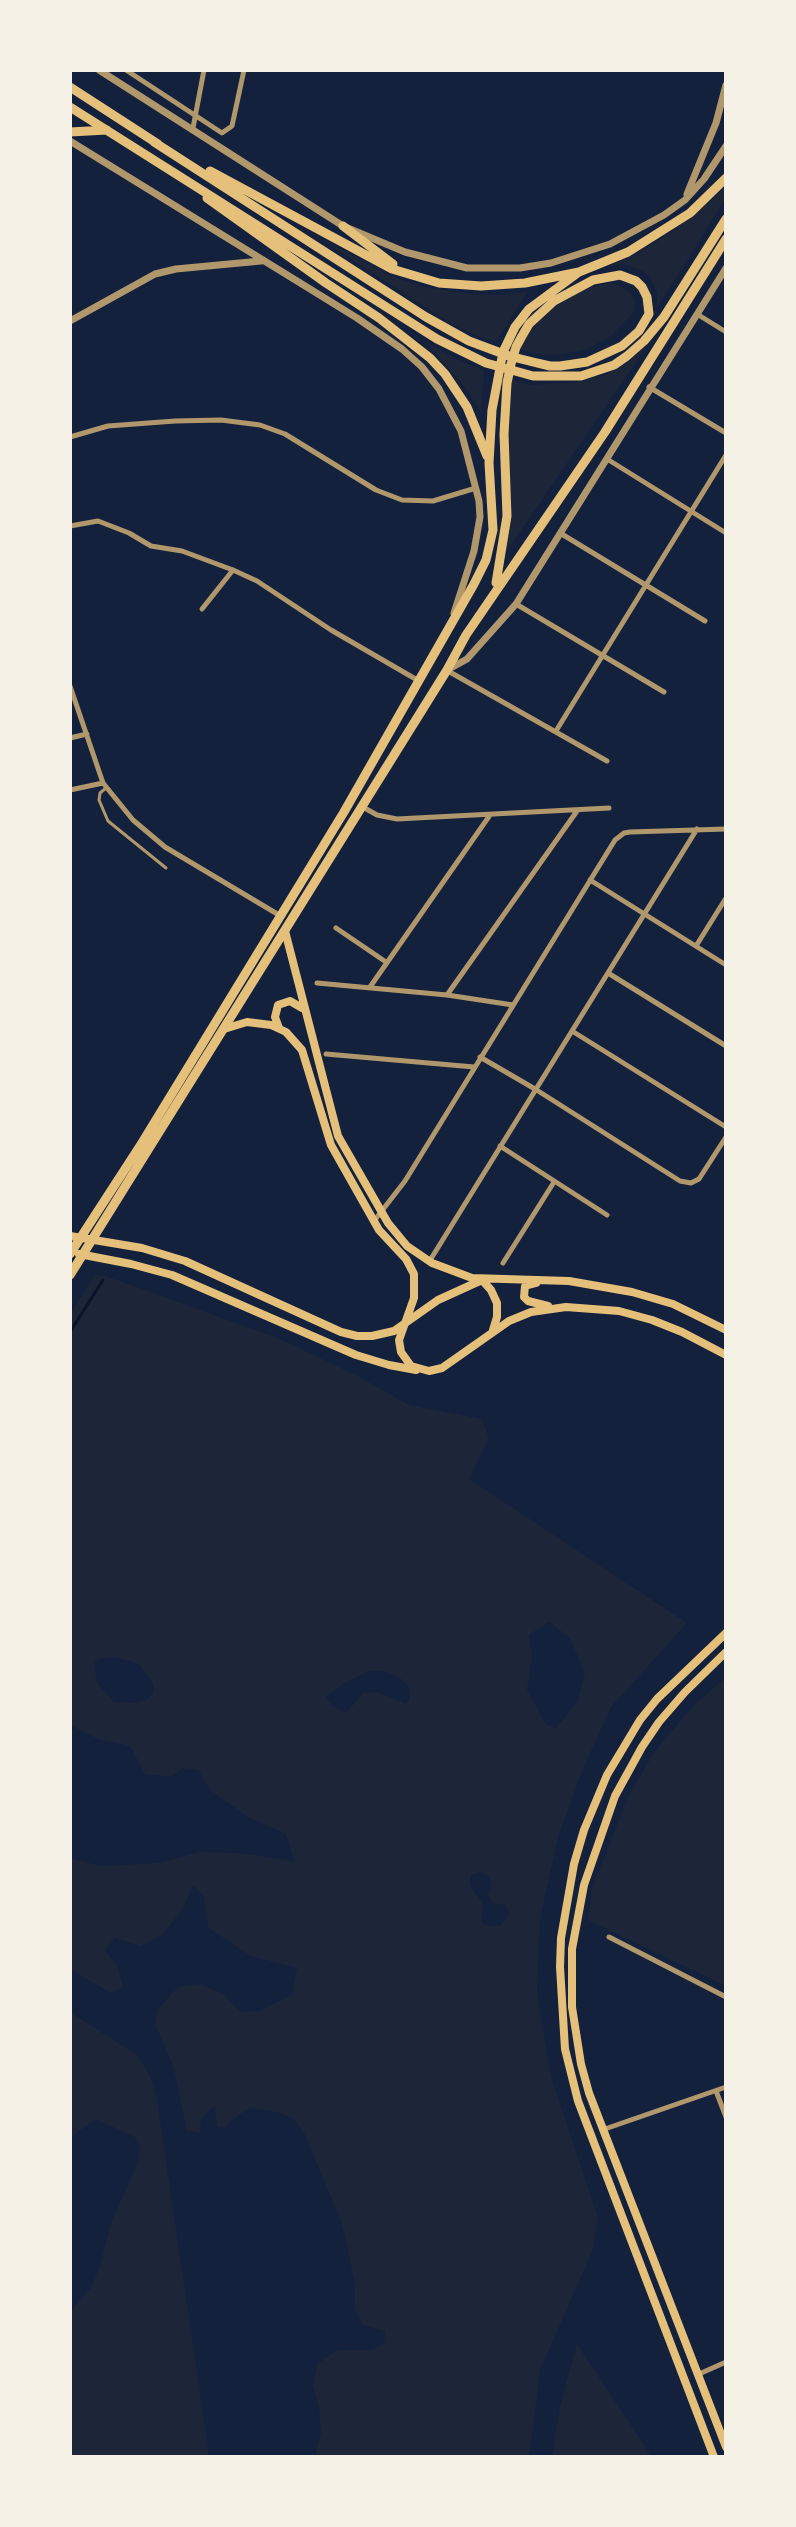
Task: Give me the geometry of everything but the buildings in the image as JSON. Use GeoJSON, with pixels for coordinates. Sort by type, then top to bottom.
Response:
{"type":"FeatureCollection","features":[{"type":"Feature","properties":{"kind":"main road"},"geometry":{"type":"LineString","coordinates":[[70,87],[426,317],[469,341],[550,366],[572,365],[624,351],[644,341],[664,317],[726,219]]}},
{"type":"Feature","properties":{"kind":"main road"},"geometry":{"type":"LineString","coordinates":[[70,107],[437,339],[466,354],[513,372],[550,378],[581,376],[614,365],[644,323],[649,307],[642,287],[620,275],[593,280],[554,301],[539,313],[516,347],[507,383],[504,434],[507,516],[495,590]]}},
{"type":"Feature","properties":{"kind":"main road"},"geometry":{"type":"LineString","coordinates":[[70,132],[108,130]]}},
{"type":"Feature","properties":{"kind":"main road"},"geometry":{"type":"LineString","coordinates":[[154,142],[392,269],[439,283],[481,286],[525,283],[579,272],[628,252],[690,213],[726,178]]}},
{"type":"Feature","properties":{"kind":"main road"},"geometry":{"type":"LineString","coordinates":[[163,164],[430,358],[467,407],[489,463]]}},
{"type":"Feature","properties":{"kind":"main road"},"geometry":{"type":"LineString","coordinates":[[343,226],[405,273]]}},
{"type":"Feature","properties":{"kind":"main road"},"geometry":{"type":"LineString","coordinates":[[70,1275],[495,590],[605,432],[726,239]]}},
{"type":"Feature","properties":{"kind":"main road"},"geometry":{"type":"LineString","coordinates":[[566,1307],[531,1312],[493,1331],[467,1353],[436,1370],[404,1369],[356,1355],[195,1283],[111,1260],[70,1254],[140,1146],[344,812],[474,584],[490,544],[493,516],[489,463],[498,368],[509,339],[529,309],[579,272]]}},
{"type":"Feature","properties":{"kind":"main road"},"geometry":{"type":"LineString","coordinates":[[344,812],[354,818]]}},
{"type":"Feature","properties":{"kind":"main road"},"geometry":{"type":"LineString","coordinates":[[285,931],[338,1136],[382,1212],[407,1246],[429,1262],[451,1272],[482,1280],[569,1281],[649,1296],[694,1313],[726,1330]]}},
{"type":"Feature","properties":{"kind":"main road"},"geometry":{"type":"LineString","coordinates":[[279,1028],[275,1017],[278,1005],[290,1001],[303,1008]]}},
{"type":"Feature","properties":{"kind":"main road"},"geometry":{"type":"LineString","coordinates":[[224,1029],[239,1023],[255,1022],[279,1028],[298,1043],[306,1057],[327,1136],[374,1221],[406,1259],[414,1274],[416,1292],[399,1340],[407,1362],[423,1370]]}},
{"type":"Feature","properties":{"kind":"main road"},"geometry":{"type":"LineString","coordinates":[[70,1236],[119,1243],[185,1261],[349,1334],[380,1335],[394,1331],[438,1300],[482,1280]]}},
{"type":"Feature","properties":{"kind":"main road"},"geometry":{"type":"LineString","coordinates":[[482,1280],[497,1303],[493,1331]]}},
{"type":"Feature","properties":{"kind":"main road"},"geometry":{"type":"LineString","coordinates":[[569,1281],[530,1284],[523,1290],[524,1297],[541,1306],[619,1311],[652,1320],[726,1355]]}},
{"type":"Feature","properties":{"kind":"main road"},"geometry":{"type":"LineString","coordinates":[[714,2457],[578,2101],[565,2049],[560,1967],[561,1938],[574,1864],[589,1815],[607,1775],[640,1720],[657,1699],[726,1633]]}},
{"type":"Feature","properties":{"kind":"main road"},"geometry":{"type":"LineString","coordinates":[[726,1652],[685,1692],[642,1747],[615,1796],[584,1885],[572,1949],[572,2007],[581,2064],[602,2130],[726,2447]]}},
{"type":"Feature","properties":{"kind":"street"},"geometry":{"type":"LineString","coordinates":[[99,70],[343,226],[433,261],[467,268],[520,268],[579,256],[610,244],[685,200],[704,179],[726,146]]}},
{"type":"Feature","properties":{"kind":"street"},"geometry":{"type":"LineString","coordinates":[[126,70],[222,133],[232,126],[244,70]]}},
{"type":"Feature","properties":{"kind":"street"},"geometry":{"type":"LineString","coordinates":[[193,128],[204,70]]}},
{"type":"Feature","properties":{"kind":"street"},"geometry":{"type":"LineString","coordinates":[[685,200],[716,123],[726,85]]}},
{"type":"Feature","properties":{"kind":"street"},"geometry":{"type":"LineString","coordinates":[[70,141],[357,318],[402,349],[422,367],[439,389],[461,431],[477,488],[480,517],[478,534],[448,631]]}},
{"type":"Feature","properties":{"kind":"street"},"geometry":{"type":"LineString","coordinates":[[70,321],[155,274],[176,269],[261,261]]}},
{"type":"Feature","properties":{"kind":"street"},"geometry":{"type":"LineString","coordinates":[[447,670],[467,659],[516,604],[726,268]]}},
{"type":"Feature","properties":{"kind":"street"},"geometry":{"type":"LineString","coordinates":[[697,314],[726,332]]}},
{"type":"Feature","properties":{"kind":"street"},"geometry":{"type":"LineString","coordinates":[[649,387],[726,433]]}},
{"type":"Feature","properties":{"kind":"street"},"geometry":{"type":"LineString","coordinates":[[70,437],[108,426],[221,420],[260,425],[285,434],[376,490],[402,500],[433,501],[477,488]]}},
{"type":"Feature","properties":{"kind":"street"},"geometry":{"type":"LineString","coordinates":[[556,731],[726,455]]}},
{"type":"Feature","properties":{"kind":"street"},"geometry":{"type":"LineString","coordinates":[[607,459],[726,533]]}},
{"type":"Feature","properties":{"kind":"street"},"geometry":{"type":"LineString","coordinates":[[70,526],[98,521],[151,546],[182,551],[233,570],[257,581],[331,630],[420,682]]}},
{"type":"Feature","properties":{"kind":"street"},"geometry":{"type":"LineString","coordinates":[[560,533],[705,621]]}},
{"type":"Feature","properties":{"kind":"street"},"geometry":{"type":"LineString","coordinates":[[202,609],[233,570]]}},
{"type":"Feature","properties":{"kind":"street"},"geometry":{"type":"LineString","coordinates":[[516,604],[664,692]]}},
{"type":"Feature","properties":{"kind":"street"},"geometry":{"type":"LineString","coordinates":[[447,670],[607,761]]}},
{"type":"Feature","properties":{"kind":"street"},"geometry":{"type":"LineString","coordinates":[[70,686],[105,785],[133,820],[160,843],[279,915]]}},
{"type":"Feature","properties":{"kind":"street"},"geometry":{"type":"LineString","coordinates":[[70,738],[87,734]]}},
{"type":"Feature","properties":{"kind":"street"},"geometry":{"type":"LineString","coordinates":[[70,790],[105,785]]}},
{"type":"Feature","properties":{"kind":"street"},"geometry":{"type":"LineString","coordinates":[[361,806],[390,819],[609,808]]}},
{"type":"Feature","properties":{"kind":"street"},"geometry":{"type":"LineString","coordinates":[[447,995],[577,810]]}},
{"type":"Feature","properties":{"kind":"street"},"geometry":{"type":"LineString","coordinates":[[370,987],[490,814]]}},
{"type":"Feature","properties":{"kind":"street"},"geometry":{"type":"LineString","coordinates":[[429,1262],[697,828]]}},
{"type":"Feature","properties":{"kind":"street"},"geometry":{"type":"LineString","coordinates":[[374,1221],[405,1181],[615,840],[624,833],[726,829]]}},
{"type":"Feature","properties":{"kind":"street"},"geometry":{"type":"LineString","coordinates":[[590,880],[726,965]]}},
{"type":"Feature","properties":{"kind":"street"},"geometry":{"type":"LineString","coordinates":[[696,946],[726,898]]}},
{"type":"Feature","properties":{"kind":"street"},"geometry":{"type":"LineString","coordinates":[[336,928],[386,962]]}},
{"type":"Feature","properties":{"kind":"street"},"geometry":{"type":"LineString","coordinates":[[608,973],[726,1046]]}},
{"type":"Feature","properties":{"kind":"street"},"geometry":{"type":"LineString","coordinates":[[317,983],[447,995],[513,1005]]}},
{"type":"Feature","properties":{"kind":"street"},"geometry":{"type":"LineString","coordinates":[[572,1031],[726,1127]]}},
{"type":"Feature","properties":{"kind":"street"},"geometry":{"type":"LineString","coordinates":[[326,1054],[474,1067]]}},
{"type":"Feature","properties":{"kind":"street"},"geometry":{"type":"LineString","coordinates":[[480,1057],[684,1182],[696,1181],[725,1139]]}},
{"type":"Feature","properties":{"kind":"street"},"geometry":{"type":"LineString","coordinates":[[500,1146],[607,1215]]}},
{"type":"Feature","properties":{"kind":"street"},"geometry":{"type":"LineString","coordinates":[[503,1263],[554,1182]]}},
{"type":"Feature","properties":{"kind":"street"},"geometry":{"type":"LineString","coordinates":[[609,1937],[726,1997]]}},
{"type":"Feature","properties":{"kind":"street"},"geometry":{"type":"LineString","coordinates":[[602,2130],[726,2087]]}},
{"type":"Feature","properties":{"kind":"street"},"geometry":{"type":"LineString","coordinates":[[716,2091],[726,2117]]}},
{"type":"Feature","properties":{"kind":"street"},"geometry":{"type":"LineString","coordinates":[[698,2374],[726,2362]]}},
{"type":"Feature","properties":{"kind":"lane"},"geometry":{"type":"LineString","coordinates":[[105,785],[99,800],[108,821],[166,868]]}},
{"type":"Feature","properties":{"kind":"lane"},"geometry":{"type":"LineString","coordinates":[[141,849],[155,863]]}},
{"type":"Feature","properties":{"kind":"shaded area"},"geometry":{"type":"Polygon","coordinates":[[[726,188],[726,198],[657,308],[657,293],[650,277],[642,270],[622,264],[607,267],[636,254],[673,231],[726,188]]]}},
{"type":"Feature","properties":{"kind":"shaded area"},"geometry":{"type":"Polygon","coordinates":[[[308,231],[393,277],[424,287],[468,294],[507,295],[528,291],[496,341],[482,338],[451,324],[308,231]]]}},
{"type":"Feature","properties":{"kind":"shaded area"},"geometry":{"type":"Polygon","coordinates":[[[609,283],[631,293],[635,302],[634,312],[611,336],[588,349],[559,355],[520,349],[538,317],[581,290],[609,283]]]}},
{"type":"Feature","properties":{"kind":"shaded area"},"geometry":{"type":"Polygon","coordinates":[[[425,341],[460,361],[484,370],[481,413],[468,391],[425,341]]]}},
{"type":"Feature","properties":{"kind":"shaded area"},"geometry":{"type":"Polygon","coordinates":[[[647,346],[502,558],[511,380],[530,385],[581,382],[627,363],[647,346]]]}},
{"type":"Feature","properties":{"kind":"shaded area"},"geometry":{"type":"Polygon","coordinates":[[[95,1275],[106,1276],[280,1339],[356,1375],[409,1405],[482,1419],[489,1438],[469,1479],[687,1623],[611,1707],[583,1769],[559,1834],[540,1918],[537,1992],[551,2077],[598,2218],[593,2249],[540,2370],[529,2457],[315,2457],[321,2433],[313,2386],[317,2364],[338,2350],[372,2350],[385,2343],[385,2331],[363,2325],[355,2310],[355,2284],[342,2223],[304,2133],[293,2118],[249,2108],[226,2128],[217,2126],[215,2106],[201,2118],[200,2133],[187,2131],[174,2068],[155,2024],[157,2010],[178,1987],[200,1984],[223,1994],[240,2012],[260,2011],[292,1995],[297,1968],[250,1956],[208,1927],[204,1896],[193,1885],[184,1907],[163,1934],[141,1946],[115,1938],[105,1950],[117,1966],[123,1987],[111,1993],[70,1969],[70,1858],[101,1866],[159,1863],[199,1852],[239,1853],[294,1861],[286,1834],[250,1818],[211,1791],[198,1770],[182,1768],[171,1777],[145,1774],[130,1746],[98,1739],[70,1725],[70,1315],[95,1275]],[[549,1622],[529,1635],[532,1656],[527,1690],[546,1724],[556,1729],[577,1702],[585,1674],[570,1638],[549,1622]],[[115,1657],[98,1659],[94,1664],[97,1683],[114,1702],[135,1703],[148,1699],[153,1693],[154,1685],[139,1664],[115,1657]],[[368,1671],[342,1684],[325,1698],[346,1713],[363,1693],[377,1692],[406,1704],[410,1699],[409,1687],[399,1677],[384,1671],[368,1671]],[[480,1872],[470,1875],[470,1885],[483,1905],[482,1923],[501,1925],[510,1914],[505,1905],[493,1903],[487,1894],[492,1888],[490,1877],[480,1872]]]}},
{"type":"Feature","properties":{"kind":"shaded area"},"geometry":{"type":"Polygon","coordinates":[[[726,1677],[726,1986],[588,1920],[592,1888],[629,1795],[653,1754],[691,1708],[726,1677]]]}},
{"type":"Feature","properties":{"kind":"shaded area"},"geometry":{"type":"Polygon","coordinates":[[[70,2012],[137,2055],[150,2076],[157,2099],[209,2457],[70,2457],[70,2313],[92,2286],[111,2223],[139,2160],[140,2145],[135,2137],[95,2119],[70,2138],[70,2012]]]}},
{"type":"Feature","properties":{"kind":"shaded area"},"geometry":{"type":"Polygon","coordinates":[[[577,2344],[652,2457],[552,2457],[560,2406],[577,2344]]]}},
{"type":"Feature","properties":{"kind":"waterway"},"geometry":{"type":"LineString","coordinates":[[70,1332],[103,1280]]}}]}
